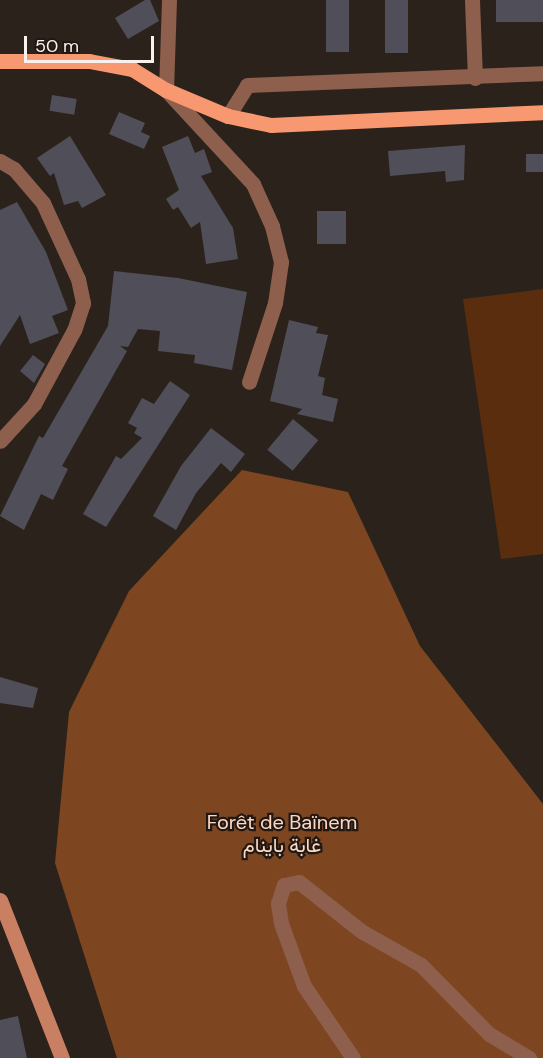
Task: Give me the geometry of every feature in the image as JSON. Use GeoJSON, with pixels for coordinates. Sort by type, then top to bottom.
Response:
{"type":"FeatureCollection","features":[{"type":"Feature","properties":{"kind":"main road"},"geometry":{"type":"LineString","coordinates":[[0,61],[89,61],[132,69],[166,90],[228,116],[271,125],[543,111]]}},
{"type":"Feature","properties":{"kind":"street"},"geometry":{"type":"LineString","coordinates":[[169,0],[166,90],[253,184],[272,226],[281,261],[275,303],[249,382]]}},
{"type":"Feature","properties":{"kind":"street"},"geometry":{"type":"LineString","coordinates":[[472,0],[475,78]]}},
{"type":"Feature","properties":{"kind":"street"},"geometry":{"type":"LineString","coordinates":[[228,116],[246,85],[475,78],[543,73]]}},
{"type":"Feature","properties":{"kind":"street"},"geometry":{"type":"LineString","coordinates":[[0,161],[14,169],[43,203],[78,279],[83,303],[74,330],[34,404],[0,441]]}},
{"type":"Feature","properties":{"kind":"street"},"geometry":{"type":"LineString","coordinates":[[353,1058],[303,986],[281,923],[278,903],[284,885],[299,882],[362,931],[421,965],[489,1034],[529,1058]]}},
{"type":"Feature","properties":{"kind":"street"},"geometry":{"type":"LineString","coordinates":[[0,900],[19,940],[62,1058]]}},
{"type":"Feature","properties":{"kind":"shaded area"},"geometry":{"type":"Polygon","coordinates":[[[543,289],[543,554],[501,559],[463,299],[543,289]]]}},
{"type":"Feature","properties":{"kind":"green space","name":"Forêt de Baïnem غابة باينام"},"geometry":{"type":"Polygon","coordinates":[[[242,470],[348,492],[420,646],[543,804],[543,1058],[117,1058],[55,863],[69,712],[129,591],[242,470]]]}},
{"type":"Feature","properties":{"kind":"building"},"geometry":{"type":"Polygon","coordinates":[[[145,0],[150,0],[159,21],[128,39],[115,18],[145,0]]]}},
{"type":"Feature","properties":{"kind":"building"},"geometry":{"type":"Polygon","coordinates":[[[326,0],[349,0],[349,52],[326,52],[326,0]]]}},
{"type":"Feature","properties":{"kind":"building"},"geometry":{"type":"Polygon","coordinates":[[[385,0],[408,0],[408,53],[385,53],[385,0]]]}},
{"type":"Feature","properties":{"kind":"building"},"geometry":{"type":"Polygon","coordinates":[[[496,0],[543,0],[543,22],[496,22],[496,0]]]}},
{"type":"Feature","properties":{"kind":"building"},"geometry":{"type":"Polygon","coordinates":[[[52,95],[77,99],[74,115],[49,111],[52,95]]]}},
{"type":"Feature","properties":{"kind":"building"},"geometry":{"type":"Polygon","coordinates":[[[119,112],[145,123],[141,132],[150,136],[144,149],[109,134],[119,112]]]}},
{"type":"Feature","properties":{"kind":"building"},"geometry":{"type":"Polygon","coordinates":[[[70,136],[106,195],[82,208],[78,201],[64,205],[54,173],[50,176],[37,158],[70,136]]]}},
{"type":"Feature","properties":{"kind":"building"},"geometry":{"type":"Polygon","coordinates":[[[188,136],[195,153],[204,149],[212,172],[201,176],[233,228],[238,259],[206,264],[200,222],[191,228],[178,207],[173,210],[166,199],[179,190],[162,147],[188,136]]]}},
{"type":"Feature","properties":{"kind":"building"},"geometry":{"type":"Polygon","coordinates":[[[465,145],[464,180],[446,182],[445,171],[390,176],[388,151],[465,145]]]}},
{"type":"Feature","properties":{"kind":"building"},"geometry":{"type":"Polygon","coordinates":[[[526,154],[543,154],[543,172],[526,172],[526,154]]]}},
{"type":"Feature","properties":{"kind":"building"},"geometry":{"type":"Polygon","coordinates":[[[17,202],[46,252],[68,310],[52,316],[59,333],[30,344],[20,315],[0,346],[0,210],[17,202]]]}},
{"type":"Feature","properties":{"kind":"building"},"geometry":{"type":"Polygon","coordinates":[[[317,211],[346,211],[346,244],[317,244],[317,211]]]}},
{"type":"Feature","properties":{"kind":"building"},"geometry":{"type":"Polygon","coordinates":[[[114,271],[178,278],[247,292],[232,370],[194,363],[195,355],[158,351],[160,331],[138,329],[128,347],[120,346],[127,351],[62,466],[68,469],[53,500],[41,494],[24,530],[0,516],[39,436],[43,438],[108,326],[114,271]]]}},
{"type":"Feature","properties":{"kind":"building"},"geometry":{"type":"Polygon","coordinates":[[[289,320],[318,327],[316,333],[328,335],[318,376],[325,378],[322,395],[338,399],[333,422],[297,414],[302,409],[270,401],[289,320]]]}},
{"type":"Feature","properties":{"kind":"building"},"geometry":{"type":"Polygon","coordinates":[[[33,355],[45,364],[34,383],[20,371],[33,355]]]}},
{"type":"Feature","properties":{"kind":"building"},"geometry":{"type":"Polygon","coordinates":[[[170,381],[190,395],[106,527],[83,514],[116,456],[121,459],[142,438],[134,433],[137,428],[128,423],[142,398],[154,404],[170,381]]]}},
{"type":"Feature","properties":{"kind":"building"},"geometry":{"type":"Polygon","coordinates":[[[293,419],[318,440],[293,471],[267,450],[293,419]]]}},
{"type":"Feature","properties":{"kind":"building"},"geometry":{"type":"Polygon","coordinates":[[[211,428],[245,454],[231,472],[221,463],[196,493],[176,530],[153,516],[181,466],[211,428]]]}},
{"type":"Feature","properties":{"kind":"building"},"geometry":{"type":"Polygon","coordinates":[[[0,677],[38,688],[33,708],[0,703],[0,677]]]}},
{"type":"Feature","properties":{"kind":"building"},"geometry":{"type":"Polygon","coordinates":[[[18,1016],[27,1058],[0,1058],[0,1020],[18,1016]]]}}]}
